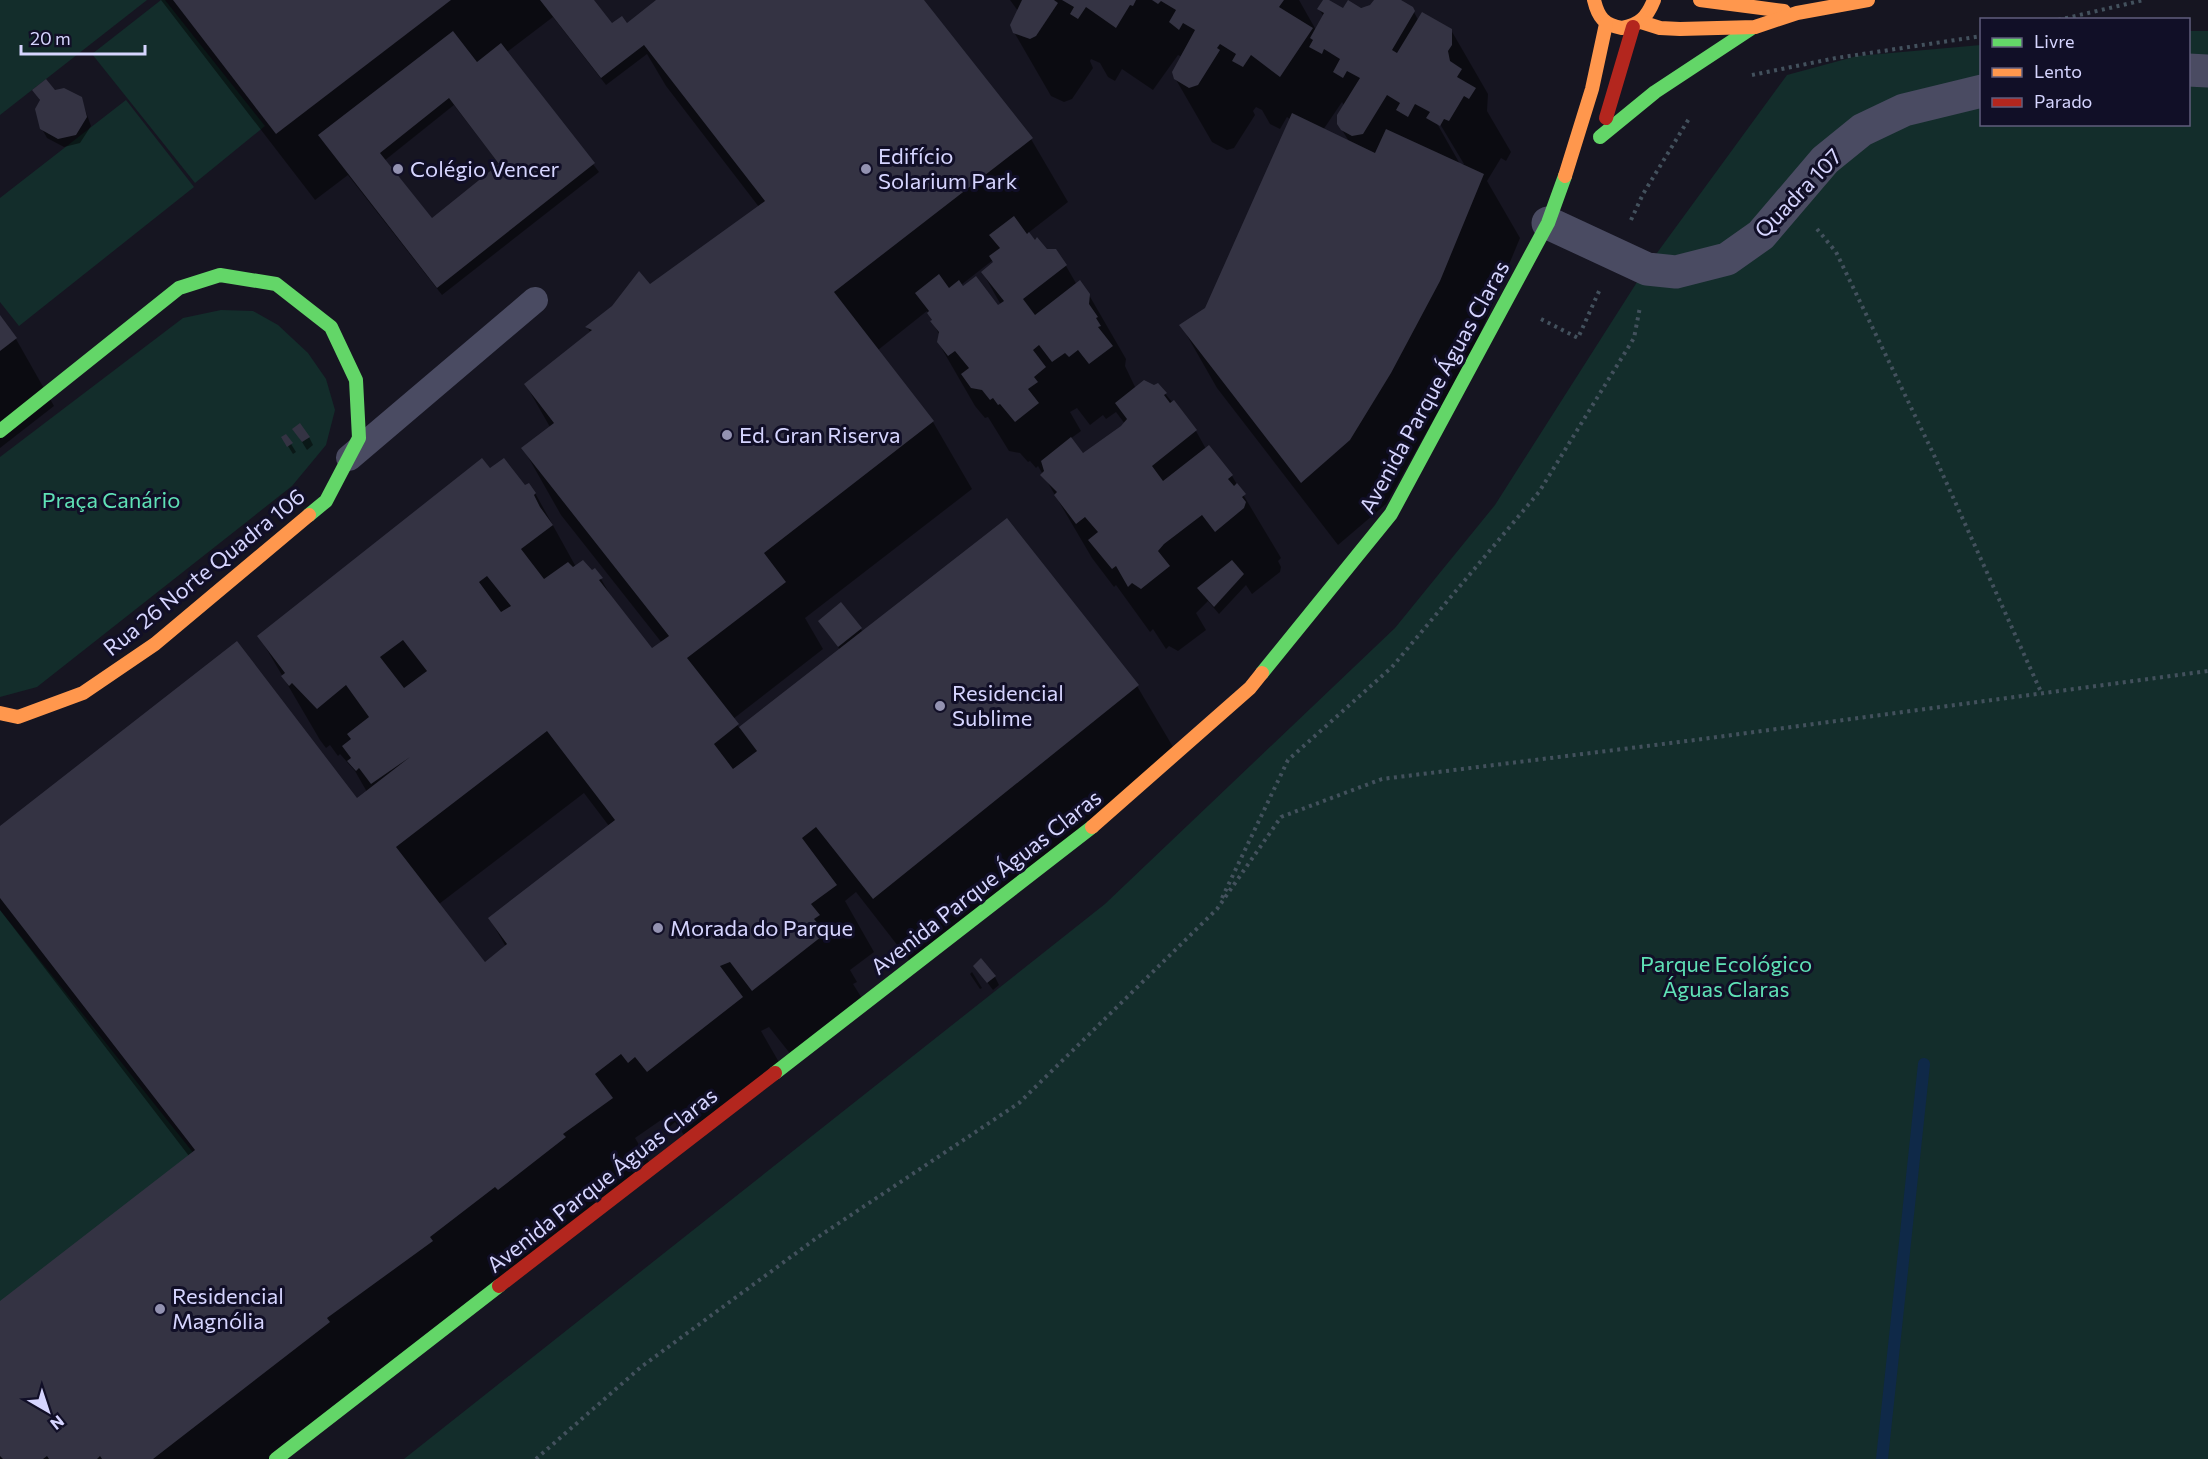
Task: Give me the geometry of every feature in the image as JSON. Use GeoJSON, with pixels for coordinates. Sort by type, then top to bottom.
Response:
{"type":"FeatureCollection","features":[{"type":"Feature","properties":{"kind":"street"},"geometry":{"type":"LineString","coordinates":[[1594,0],[1594,9],[1606,24],[1620,28],[1637,25],[1680,29],[1755,27]]}},
{"type":"Feature","properties":{"kind":"street","name":"Avenida Parque Águas Claras"},"geometry":{"type":"LineString","coordinates":[[1560,193],[1594,146],[1637,25],[1649,13],[1654,0]]}},
{"type":"Feature","properties":{"kind":"street"},"geometry":{"type":"LineString","coordinates":[[1700,0],[1797,13]]}},
{"type":"Feature","properties":{"kind":"street"},"geometry":{"type":"LineString","coordinates":[[1594,146],[1630,109],[1664,84],[1755,27],[1797,13],[1868,0]]}},
{"type":"Feature","properties":{"kind":"street","name":"Avenida Parque Águas Claras"},"geometry":{"type":"LineString","coordinates":[[276,1459],[1082,836],[1250,688],[1391,514],[1506,303],[1548,223],[1560,193],[1592,89],[1606,24]]}},
{"type":"Feature","properties":{"kind":"street"},"geometry":{"type":"LineString","coordinates":[[2190,70],[2208,70]]}},
{"type":"Feature","properties":{"kind":"street","name":"Quadra 107"},"geometry":{"type":"LineString","coordinates":[[1548,223],[1647,269],[1676,272],[1727,259],[1761,235],[1794,200],[1825,160],[1862,130],[1904,110],[1980,91]]}},
{"type":"Feature","properties":{"kind":"street","name":"Rua 26 Norte Quadra 106"},"geometry":{"type":"LineString","coordinates":[[0,431],[179,288],[220,275],[276,284],[331,327],[356,380],[359,438],[326,501],[155,644],[83,693],[18,717],[0,713]]}},
{"type":"Feature","properties":{"kind":"lane"},"geometry":{"type":"LineString","coordinates":[[348,459],[536,300]]}},
{"type":"Feature","properties":{"kind":"path"},"geometry":{"type":"LineString","coordinates":[[2067,18],[2144,0]]}},
{"type":"Feature","properties":{"kind":"path"},"geometry":{"type":"LineString","coordinates":[[1741,77],[1836,58],[1980,36]]}},
{"type":"Feature","properties":{"kind":"path"},"geometry":{"type":"LineString","coordinates":[[1506,303],[1578,338],[1643,194],[1683,125],[1695,111]]}},
{"type":"Feature","properties":{"kind":"path"},"geometry":{"type":"LineString","coordinates":[[1794,200],[1836,252],[1933,453],[2042,692]]}},
{"type":"Feature","properties":{"kind":"path"},"geometry":{"type":"LineString","coordinates":[[1217,909],[1288,760],[1392,667],[1539,492],[1634,338],[1647,269]]}},
{"type":"Feature","properties":{"kind":"path"},"geometry":{"type":"LineString","coordinates":[[536,1459],[641,1367],[818,1237],[1019,1102],[1217,909],[1281,817],[1382,779],[1707,739],[2208,670]]}},
{"type":"Feature","properties":{"kind":"green space"},"geometry":{"type":"Polygon","coordinates":[[[0,0],[147,0],[0,115],[0,0]]]}},
{"type":"Feature","properties":{"kind":"green space"},"geometry":{"type":"Polygon","coordinates":[[[161,0],[165,0],[265,126],[195,183],[92,54],[161,0]]]}},
{"type":"Feature","properties":{"kind":"green space","name":"Parque Ecológico Águas Claras"},"geometry":{"type":"Polygon","coordinates":[[[2190,31],[2208,31],[2208,1459],[404,1459],[1105,904],[1395,628],[1495,505],[1646,268],[1787,75],[1857,56],[1980,45],[1980,126],[2190,126],[2190,31]]]}},
{"type":"Feature","properties":{"kind":"green space"},"geometry":{"type":"Polygon","coordinates":[[[126,100],[194,187],[19,326],[0,302],[0,198],[126,100]]]}},
{"type":"Feature","properties":{"kind":"green space","name":"Praça Canário"},"geometry":{"type":"Polygon","coordinates":[[[221,310],[253,311],[278,325],[308,353],[326,379],[335,410],[326,445],[292,486],[37,687],[0,697],[0,457],[183,318],[221,310]]]}},
{"type":"Feature","properties":{"kind":"green space"},"geometry":{"type":"Polygon","coordinates":[[[0,910],[195,1155],[0,1310],[0,910]]]}},
{"type":"Feature","properties":{"kind":"building"},"geometry":{"type":"Polygon","coordinates":[[[173,0],[451,0],[276,134],[173,0]]]}},
{"type":"Feature","properties":{"kind":"building"},"geometry":{"type":"Polygon","coordinates":[[[540,0],[594,0],[612,23],[622,16],[627,23],[656,0],[924,0],[1033,138],[834,292],[934,421],[764,553],[786,582],[687,658],[739,724],[714,744],[733,769],[757,751],[739,727],[1007,518],[1139,685],[873,899],[816,827],[802,838],[837,885],[811,904],[820,915],[814,919],[826,933],[752,991],[730,962],[720,966],[743,997],[647,1072],[635,1057],[628,1063],[621,1054],[595,1074],[613,1098],[563,1134],[566,1137],[498,1190],[495,1187],[430,1237],[433,1241],[327,1318],[330,1322],[153,1459],[102,1459],[100,1456],[97,1459],[49,1459],[47,1456],[43,1459],[3,1459],[0,1456],[0,1301],[195,1150],[0,898],[0,826],[237,641],[357,798],[410,757],[371,784],[359,768],[356,771],[347,761],[351,758],[342,746],[351,739],[347,734],[369,717],[346,685],[317,709],[292,683],[289,686],[281,676],[285,673],[257,636],[482,458],[490,468],[504,458],[525,485],[529,483],[536,493],[534,495],[540,507],[553,525],[521,549],[544,579],[568,562],[573,567],[583,560],[592,570],[595,568],[603,578],[599,580],[652,648],[669,636],[521,448],[554,423],[524,384],[592,330],[585,327],[612,306],[639,271],[650,284],[765,201],[644,45],[601,78],[540,0]],[[487,576],[479,582],[501,612],[511,606],[487,576]],[[403,640],[380,657],[404,688],[427,671],[403,640]],[[547,731],[396,847],[485,962],[507,944],[488,918],[615,820],[547,731]]]}},
{"type":"Feature","properties":{"kind":"building"},"geometry":{"type":"Polygon","coordinates":[[[1022,0],[1054,0],[1058,3],[1036,36],[1030,39],[1013,33],[1010,25],[1022,0]]]}},
{"type":"Feature","properties":{"kind":"building"},"geometry":{"type":"Polygon","coordinates":[[[1062,0],[1136,0],[1133,6],[1130,5],[1116,28],[1086,7],[1078,19],[1070,14],[1074,7],[1062,0]]]}},
{"type":"Feature","properties":{"kind":"building"},"geometry":{"type":"Polygon","coordinates":[[[1152,0],[1284,0],[1279,7],[1313,28],[1280,77],[1251,55],[1243,67],[1232,61],[1236,54],[1220,44],[1217,48],[1220,50],[1198,85],[1189,88],[1174,79],[1172,72],[1195,30],[1183,23],[1179,30],[1169,22],[1176,10],[1161,1],[1158,4],[1152,0]]]}},
{"type":"Feature","properties":{"kind":"building"},"geometry":{"type":"Polygon","coordinates":[[[1323,0],[1329,0],[1343,8],[1348,0],[1361,8],[1370,5],[1374,0],[1401,0],[1413,7],[1415,11],[1392,50],[1397,53],[1422,12],[1452,29],[1452,45],[1448,51],[1450,61],[1462,69],[1457,77],[1476,88],[1469,99],[1464,96],[1449,121],[1444,119],[1440,126],[1426,118],[1430,112],[1415,104],[1408,117],[1396,110],[1400,103],[1387,95],[1363,134],[1352,136],[1341,130],[1337,124],[1337,115],[1360,78],[1347,71],[1343,78],[1333,72],[1340,59],[1324,49],[1322,54],[1309,47],[1313,40],[1310,38],[1324,13],[1317,9],[1323,0]]]}},
{"type":"Feature","properties":{"kind":"building"},"geometry":{"type":"Polygon","coordinates":[[[453,31],[477,62],[501,43],[595,163],[437,288],[318,135],[453,31]],[[449,98],[380,153],[432,218],[499,164],[449,98]]]}},
{"type":"Feature","properties":{"kind":"building"},"geometry":{"type":"Polygon","coordinates":[[[46,79],[55,90],[64,88],[82,97],[87,117],[76,135],[58,139],[40,129],[35,109],[40,100],[32,90],[46,79]]]}},
{"type":"Feature","properties":{"kind":"building"},"geometry":{"type":"Polygon","coordinates":[[[1292,113],[1375,153],[1386,129],[1484,174],[1440,281],[1391,373],[1350,440],[1301,483],[1179,325],[1205,308],[1292,113]]]}},
{"type":"Feature","properties":{"kind":"building"},"geometry":{"type":"Polygon","coordinates":[[[1014,216],[1027,234],[1029,232],[1035,240],[1037,237],[1047,249],[1056,249],[1067,265],[1023,299],[1035,315],[1080,280],[1090,294],[1089,304],[1098,317],[1096,318],[1101,326],[1098,327],[1113,346],[1089,364],[1078,350],[1069,357],[1065,353],[1052,362],[1039,345],[1033,350],[1046,367],[1034,377],[1038,382],[1028,389],[1039,403],[1015,422],[993,398],[990,400],[982,390],[971,388],[961,374],[969,368],[955,351],[948,356],[937,342],[939,332],[930,321],[932,320],[927,313],[929,311],[915,293],[939,274],[949,288],[959,280],[963,286],[976,276],[998,305],[1004,301],[981,272],[993,262],[989,256],[1000,248],[989,235],[1014,216]]]}},
{"type":"Feature","properties":{"kind":"building"},"geometry":{"type":"Polygon","coordinates":[[[0,315],[17,338],[0,351],[0,315]]]}},
{"type":"Feature","properties":{"kind":"building"},"geometry":{"type":"Polygon","coordinates":[[[1144,380],[1154,385],[1158,383],[1167,393],[1164,395],[1170,403],[1174,400],[1197,430],[1152,466],[1163,481],[1209,445],[1233,475],[1228,479],[1234,486],[1237,483],[1246,494],[1242,497],[1246,502],[1244,508],[1215,532],[1202,515],[1164,544],[1158,551],[1170,566],[1141,589],[1132,583],[1128,587],[1116,566],[1112,569],[1088,540],[1098,532],[1085,517],[1076,524],[1054,495],[1057,492],[1040,475],[1044,471],[1041,461],[1071,437],[1083,453],[1121,426],[1127,419],[1115,403],[1144,380]]]}},
{"type":"Feature","properties":{"kind":"building"},"geometry":{"type":"Polygon","coordinates":[[[300,423],[310,437],[302,442],[292,429],[300,423]]]}},
{"type":"Feature","properties":{"kind":"building"},"geometry":{"type":"Polygon","coordinates":[[[286,434],[293,443],[287,447],[281,437],[286,434]]]}},
{"type":"Feature","properties":{"kind":"building"},"geometry":{"type":"Polygon","coordinates":[[[1232,560],[1244,574],[1214,607],[1197,588],[1232,560]]]}},
{"type":"Feature","properties":{"kind":"building"},"geometry":{"type":"Polygon","coordinates":[[[841,602],[862,628],[838,647],[818,621],[841,602]]]}},
{"type":"Feature","properties":{"kind":"building"},"geometry":{"type":"Polygon","coordinates":[[[981,958],[996,976],[987,983],[973,966],[981,958]]]}},
{"type":"Feature","properties":{"kind":"waterway"},"geometry":{"type":"LineString","coordinates":[[1882,1459],[1924,1064]]}},
{"type":"Feature","properties":{"kind":"traffic: fast"},"geometry":{"type":"LineString","coordinates":[[1600,137],[1655,92],[1752,28]]}},
{"type":"Feature","properties":{"kind":"traffic: fast"},"geometry":{"type":"LineString","coordinates":[[1262,673],[1391,514],[1548,223],[1565,176]]}},
{"type":"Feature","properties":{"kind":"traffic: fast"},"geometry":{"type":"LineString","coordinates":[[0,431],[179,288],[220,275],[276,284],[331,327],[356,380],[359,438],[326,501],[309,515]]}},
{"type":"Feature","properties":{"kind":"traffic: fast"},"geometry":{"type":"LineString","coordinates":[[775,1073],[1092,827]]}},
{"type":"Feature","properties":{"kind":"traffic: fast"},"geometry":{"type":"LineString","coordinates":[[276,1459],[499,1286]]}},
{"type":"Feature","properties":{"kind":"traffic: slow"},"geometry":{"type":"LineString","coordinates":[[1594,0],[1603,19],[1611,25],[1622,28],[1634,25],[1642,19],[1654,0]]}},
{"type":"Feature","properties":{"kind":"traffic: slow"},"geometry":{"type":"LineString","coordinates":[[1700,0],[1784,11]]}},
{"type":"Feature","properties":{"kind":"traffic: slow"},"geometry":{"type":"LineString","coordinates":[[1641,22],[1660,28],[1680,29],[1755,27],[1797,13],[1868,0]]}},
{"type":"Feature","properties":{"kind":"traffic: slow"},"geometry":{"type":"LineString","coordinates":[[1565,176],[1592,89],[1606,24]]}},
{"type":"Feature","properties":{"kind":"traffic: slow"},"geometry":{"type":"LineString","coordinates":[[0,713],[18,717],[83,693],[155,644],[309,515]]}},
{"type":"Feature","properties":{"kind":"traffic: slow"},"geometry":{"type":"LineString","coordinates":[[1092,827],[1250,688],[1262,673]]}},
{"type":"Feature","properties":{"kind":"traffic: jam"},"geometry":{"type":"LineString","coordinates":[[1606,118],[1633,27]]}},
{"type":"Feature","properties":{"kind":"traffic: jam"},"geometry":{"type":"LineString","coordinates":[[499,1286],[775,1073]]}},
{"type":"Feature","properties":{"kind":"place","name":"Colégio Vencer"},"geometry":{"type":"Point","coordinates":[398,169]}},
{"type":"Feature","properties":{"kind":"place","name":"Edifício Solarium Park"},"geometry":{"type":"Point","coordinates":[866,169]}},
{"type":"Feature","properties":{"kind":"place","name":"Ed. Gran Riserva"},"geometry":{"type":"Point","coordinates":[727,435]}},
{"type":"Feature","properties":{"kind":"place","name":"Residencial Sublime"},"geometry":{"type":"Point","coordinates":[940,706]}},
{"type":"Feature","properties":{"kind":"place","name":"Morada do Parque"},"geometry":{"type":"Point","coordinates":[658,928]}},
{"type":"Feature","properties":{"kind":"place","name":"Residencial Magnólia"},"geometry":{"type":"Point","coordinates":[160,1309]}}]}
